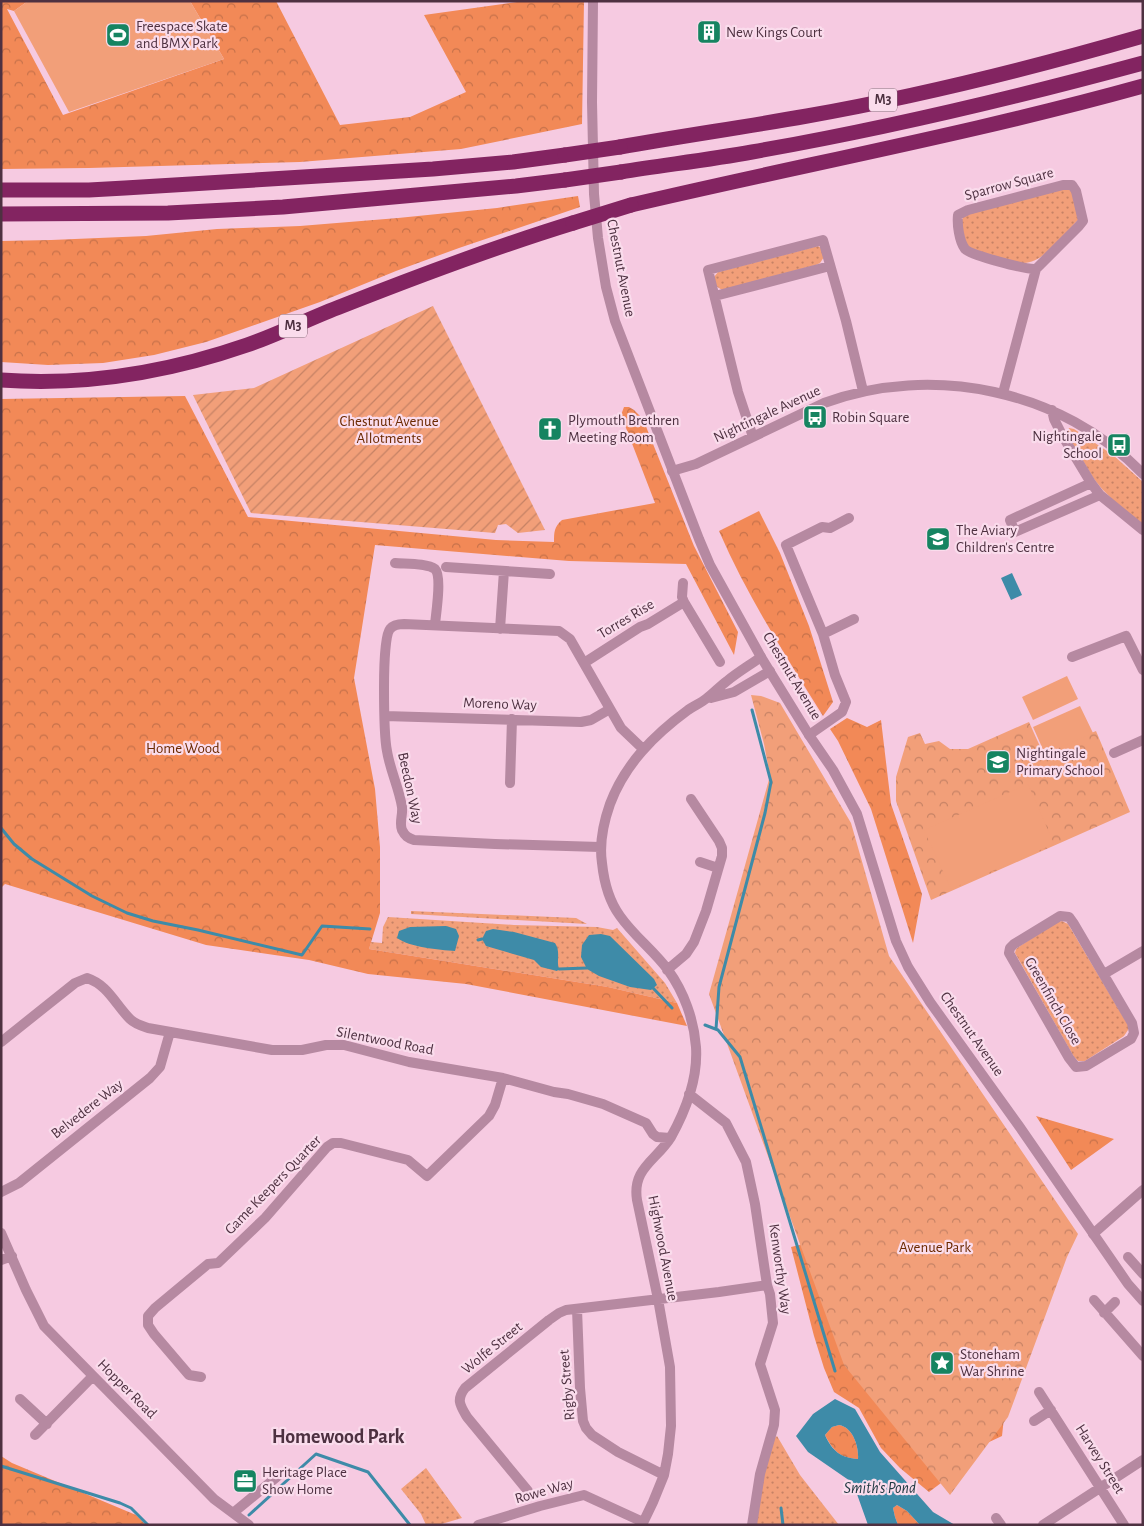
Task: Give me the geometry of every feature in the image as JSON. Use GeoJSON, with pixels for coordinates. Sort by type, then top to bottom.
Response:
{"type":"FeatureCollection","features":[{"type":"Feature","properties":{"kind":"highway","name":"M3"},"geometry":{"type":"LineString","coordinates":[[1,190],[89,190],[433,169],[513,162],[620,147],[808,116],[1044,64],[1143,36]]}},
{"type":"Feature","properties":{"kind":"highway","name":"M3"},"geometry":{"type":"LineString","coordinates":[[1,214],[168,213],[283,207],[565,180],[750,153],[876,128],[992,102],[1143,63]]}},
{"type":"Feature","properties":{"kind":"highway","name":"M3"},"geometry":{"type":"LineString","coordinates":[[1,380],[66,382],[116,376],[195,361],[249,344],[334,308],[506,244],[631,205],[1013,120],[1143,86]]}},
{"type":"Feature","properties":{"kind":"highway","name":"M3"},"geometry":{"type":"LineString","coordinates":[[1,180],[87,182],[125,188]]}},
{"type":"Feature","properties":{"kind":"street","name":"Chestnut Avenue"},"geometry":{"type":"LineString","coordinates":[[593,1],[592,140],[594,194],[598,238],[606,287],[615,321],[710,565],[761,657],[833,770],[857,814],[896,941],[908,967],[930,1002],[1024,1133],[1128,1284],[1143,1301]]}},
{"type":"Feature","properties":{"kind":"street","name":"Sparrow Square"},"geometry":{"type":"LineString","coordinates":[[1063,185],[1072,185],[1076,191],[1083,221],[1036,269],[1030,270],[966,250],[958,226],[958,215],[968,210],[1063,185]]}},
{"type":"Feature","properties":{"kind":"street"},"geometry":{"type":"LineString","coordinates":[[753,437],[734,378],[708,270],[823,240],[863,391]]}},
{"type":"Feature","properties":{"kind":"street"},"geometry":{"type":"LineString","coordinates":[[715,296],[830,266]]}},
{"type":"Feature","properties":{"kind":"street"},"geometry":{"type":"LineString","coordinates":[[1003,393],[1036,269]]}},
{"type":"Feature","properties":{"kind":"street","name":"Nightingale Avenue"},"geometry":{"type":"LineString","coordinates":[[672,471],[696,464],[824,403],[863,391],[909,385],[948,385],[1003,393],[1052,410],[1074,421],[1110,444],[1143,474]]}},
{"type":"Feature","properties":{"kind":"street"},"geometry":{"type":"LineString","coordinates":[[1052,410],[1062,435],[1100,495],[1143,530]]}},
{"type":"Feature","properties":{"kind":"street"},"geometry":{"type":"LineString","coordinates":[[1091,483],[1010,520],[1015,532],[1100,495]]}},
{"type":"Feature","properties":{"kind":"street"},"geometry":{"type":"LineString","coordinates":[[809,735],[842,712],[846,702],[835,675],[823,634],[786,545],[822,527],[830,528],[850,518]]}},
{"type":"Feature","properties":{"kind":"street"},"geometry":{"type":"LineString","coordinates":[[395,563],[426,566],[437,572],[435,624]]}},
{"type":"Feature","properties":{"kind":"street"},"geometry":{"type":"LineString","coordinates":[[446,567],[550,574]]}},
{"type":"Feature","properties":{"kind":"street"},"geometry":{"type":"LineString","coordinates":[[500,629],[504,571]]}},
{"type":"Feature","properties":{"kind":"street"},"geometry":{"type":"LineString","coordinates":[[683,583],[682,597],[684,602],[720,662]]}},
{"type":"Feature","properties":{"kind":"street","name":"Torres Rise"},"geometry":{"type":"LineString","coordinates":[[584,663],[684,602]]}},
{"type":"Feature","properties":{"kind":"street"},"geometry":{"type":"LineString","coordinates":[[823,634],[854,619]]}},
{"type":"Feature","properties":{"kind":"street","name":"Beedon Way"},"geometry":{"type":"LineString","coordinates":[[600,847],[478,844],[414,840],[408,837],[401,828],[402,808],[388,756],[386,740],[384,697],[386,637],[390,628],[398,624],[435,624],[559,631],[570,638],[621,728],[643,749]]}},
{"type":"Feature","properties":{"kind":"street"},"geometry":{"type":"LineString","coordinates":[[1072,657],[1126,636],[1143,670]]}},
{"type":"Feature","properties":{"kind":"street","name":"Highwood Avenue"},"geometry":{"type":"LineString","coordinates":[[643,1524],[664,1475],[668,1454],[671,1426],[670,1367],[636,1187],[641,1174],[670,1138],[684,1110],[694,1073],[696,1058],[695,1038],[692,1019],[677,985],[667,970],[626,924],[614,906],[603,876],[600,847],[606,817],[617,786],[643,749],[689,710],[761,657]]}},
{"type":"Feature","properties":{"kind":"street","name":"Highwood Avenue"},"geometry":{"type":"LineString","coordinates":[[707,698],[734,692],[770,670]]}},
{"type":"Feature","properties":{"kind":"street","name":"Moreno Way"},"geometry":{"type":"LineString","coordinates":[[385,716],[581,722],[591,720],[610,709]]}},
{"type":"Feature","properties":{"kind":"street"},"geometry":{"type":"LineString","coordinates":[[510,783],[512,719]]}},
{"type":"Feature","properties":{"kind":"street"},"geometry":{"type":"LineString","coordinates":[[1114,753],[1143,740]]}},
{"type":"Feature","properties":{"kind":"street"},"geometry":{"type":"LineString","coordinates":[[667,970],[686,954],[694,942],[706,911],[722,856],[722,848],[691,799]]}},
{"type":"Feature","properties":{"kind":"street"},"geometry":{"type":"LineString","coordinates":[[700,862],[718,868]]}},
{"type":"Feature","properties":{"kind":"street","name":"Greenfinch Close"},"geometry":{"type":"LineString","coordinates":[[1066,916],[1071,919],[1104,974],[1132,1023],[1134,1033],[1130,1039],[1086,1066],[1079,1068],[1072,1063],[1064,1051],[1010,956],[1009,950],[1014,944],[1058,917],[1066,916]]}},
{"type":"Feature","properties":{"kind":"street"},"geometry":{"type":"LineString","coordinates":[[1104,974],[1143,951]]}},
{"type":"Feature","properties":{"kind":"street","name":"Silentwood Road"},"geometry":{"type":"LineString","coordinates":[[1,1042],[75,983],[87,978],[103,987],[130,1019],[148,1028],[272,1050],[302,1050],[326,1045],[344,1045],[409,1062],[503,1078],[603,1104],[646,1123],[657,1137],[670,1138]]}},
{"type":"Feature","properties":{"kind":"street","name":"Belvedere Way"},"geometry":{"type":"LineString","coordinates":[[1,1192],[19,1183],[150,1078],[160,1067],[170,1032]]}},
{"type":"Feature","properties":{"kind":"street","name":"Game Keepers Quarter"},"geometry":{"type":"LineString","coordinates":[[200,1377],[190,1375],[148,1325],[148,1316],[155,1308],[208,1264],[218,1263],[264,1218],[302,1173],[333,1143],[341,1143],[408,1160],[427,1176],[489,1116],[495,1105],[503,1078]]}},
{"type":"Feature","properties":{"kind":"street","name":"Kenworthy Way"},"geometry":{"type":"LineString","coordinates":[[689,1094],[726,1123],[746,1162],[770,1294],[773,1323],[760,1364],[775,1410],[774,1425],[760,1474],[752,1525]]}},
{"type":"Feature","properties":{"kind":"street"},"geometry":{"type":"LineString","coordinates":[[1093,1234],[1143,1190]]}},
{"type":"Feature","properties":{"kind":"street"},"geometry":{"type":"LineString","coordinates":[[1,1233],[12,1256],[1,1260]]}},
{"type":"Feature","properties":{"kind":"street","name":"Hopper Road"},"geometry":{"type":"LineString","coordinates":[[12,1256],[44,1326],[214,1499],[248,1524]]}},
{"type":"Feature","properties":{"kind":"street"},"geometry":{"type":"LineString","coordinates":[[1128,1257],[1143,1274]]}},
{"type":"Feature","properties":{"kind":"street","name":"Wolfe Street"},"geometry":{"type":"LineString","coordinates":[[528,1491],[462,1409],[459,1400],[460,1394],[465,1388],[559,1313],[577,1309],[767,1285]]}},
{"type":"Feature","properties":{"kind":"street"},"geometry":{"type":"LineString","coordinates":[[1094,1300],[1143,1356]]}},
{"type":"Feature","properties":{"kind":"street"},"geometry":{"type":"LineString","coordinates":[[1104,1313],[1116,1302]]}},
{"type":"Feature","properties":{"kind":"street","name":"Rigby Street"},"geometry":{"type":"LineString","coordinates":[[577,1309],[580,1388],[583,1421],[586,1428],[592,1435],[618,1452],[664,1475]]}},
{"type":"Feature","properties":{"kind":"street"},"geometry":{"type":"LineString","coordinates":[[36,1435],[93,1376]]}},
{"type":"Feature","properties":{"kind":"street","name":"Harvey Street"},"geometry":{"type":"LineString","coordinates":[[1040,1392],[1124,1525]]}},
{"type":"Feature","properties":{"kind":"street"},"geometry":{"type":"LineString","coordinates":[[20,1399],[46,1424]]}},
{"type":"Feature","properties":{"kind":"street"},"geometry":{"type":"LineString","coordinates":[[1034,1421],[1051,1410]]}},
{"type":"Feature","properties":{"kind":"street"},"geometry":{"type":"LineString","coordinates":[[1043,1525],[1143,1460]]}},
{"type":"Feature","properties":{"kind":"street"},"geometry":{"type":"LineString","coordinates":[[233,1513],[278,1476]]}},
{"type":"Feature","properties":{"kind":"street","name":"Rowe Way"},"geometry":{"type":"LineString","coordinates":[[478,1525],[584,1495],[643,1524]]}},
{"type":"Feature","properties":{"kind":"green space"},"geometry":{"type":"Polygon","coordinates":[[[1,1],[28,1],[14,11],[7,9],[63,115],[224,59],[190,1],[276,1],[340,125],[410,117],[466,92],[424,15],[524,1],[584,1],[582,124],[461,149],[300,162],[1,169],[1,1]]]}},
{"type":"Feature","properties":{"kind":"green space","name":"Freespace Skate and BMX Park"},"geometry":{"type":"Polygon","coordinates":[[[28,1],[190,1],[224,59],[69,112],[14,11],[28,1]]]}},
{"type":"Feature","properties":{"kind":"green space"},"geometry":{"type":"Polygon","coordinates":[[[1064,188],[1073,192],[1079,219],[1054,246],[1031,262],[1018,263],[970,248],[966,244],[961,223],[964,214],[1064,188]]]}},
{"type":"Feature","properties":{"kind":"green space"},"geometry":{"type":"Polygon","coordinates":[[[578,196],[580,207],[459,248],[320,302],[206,342],[154,355],[103,363],[48,365],[1,362],[1,241],[146,236],[217,229],[300,226],[497,208],[578,196]]]}},
{"type":"Feature","properties":{"kind":"green space"},"geometry":{"type":"Polygon","coordinates":[[[818,246],[821,248],[824,257],[816,265],[722,290],[716,286],[714,277],[718,272],[818,246]]]}},
{"type":"Feature","properties":{"kind":"green space","name":"Chestnut Avenue Allotments"},"geometry":{"type":"Polygon","coordinates":[[[433,306],[545,530],[518,533],[506,524],[498,525],[495,533],[251,513],[193,395],[254,388],[433,306]]]}},
{"type":"Feature","properties":{"kind":"green space","name":"Home Wood"},"geometry":{"type":"Polygon","coordinates":[[[185,396],[248,517],[496,540],[554,542],[555,530],[562,520],[655,503],[621,415],[624,407],[634,410],[643,419],[694,546],[738,632],[734,655],[686,564],[569,561],[375,545],[354,678],[375,789],[380,847],[380,913],[369,949],[608,987],[677,1003],[687,1026],[466,984],[368,974],[309,960],[206,945],[5,884],[1,888],[1,399],[185,396]]]}},
{"type":"Feature","properties":{"kind":"green space"},"geometry":{"type":"Polygon","coordinates":[[[1069,428],[1074,429],[1113,455],[1143,482],[1143,526],[1118,505],[1094,479],[1067,434],[1069,428]]]}},
{"type":"Feature","properties":{"kind":"green space"},"geometry":{"type":"Polygon","coordinates":[[[759,511],[780,553],[809,626],[833,702],[823,716],[754,602],[719,531],[759,511]]]}},
{"type":"Feature","properties":{"kind":"green space"},"geometry":{"type":"Polygon","coordinates":[[[1067,676],[1078,699],[1033,720],[1022,697],[1067,676]]]}},
{"type":"Feature","properties":{"kind":"green space","name":"Avenue Park"},"geometry":{"type":"Polygon","coordinates":[[[751,695],[761,696],[780,703],[851,823],[889,956],[1078,1234],[1067,1257],[1008,1417],[950,1495],[844,1365],[709,994],[770,776],[751,695]]]}},
{"type":"Feature","properties":{"kind":"green space"},"geometry":{"type":"Polygon","coordinates":[[[1080,706],[1093,733],[1045,754],[1033,727],[1080,706]]]}},
{"type":"Feature","properties":{"kind":"green space"},"geometry":{"type":"Polygon","coordinates":[[[847,718],[867,727],[881,720],[891,804],[922,894],[913,943],[871,809],[838,741],[830,729],[847,718]]]}},
{"type":"Feature","properties":{"kind":"green space"},"geometry":{"type":"Polygon","coordinates":[[[1029,722],[1043,753],[1096,731],[1130,812],[931,900],[896,801],[896,777],[908,737],[920,733],[925,744],[939,741],[950,749],[968,749],[1029,722]]]}},
{"type":"Feature","properties":{"kind":"green space"},"geometry":{"type":"Polygon","coordinates":[[[1028,784],[1054,844],[951,889],[924,830],[1028,784]]]}},
{"type":"Feature","properties":{"kind":"green space"},"geometry":{"type":"Polygon","coordinates":[[[411,911],[576,918],[587,924],[411,914],[411,911]]]}},
{"type":"Feature","properties":{"kind":"green space"},"geometry":{"type":"Polygon","coordinates":[[[388,917],[514,925],[597,927],[613,930],[617,928],[665,983],[677,1003],[608,987],[369,949],[371,942],[382,943],[383,927],[388,917]]]}},
{"type":"Feature","properties":{"kind":"green space"},"geometry":{"type":"Polygon","coordinates":[[[1062,921],[1068,924],[1128,1025],[1128,1030],[1124,1036],[1085,1061],[1078,1061],[1074,1057],[1015,953],[1016,949],[1020,946],[1057,922],[1062,921]]]}},
{"type":"Feature","properties":{"kind":"green space"},"geometry":{"type":"Polygon","coordinates":[[[1036,1116],[1114,1139],[1071,1170],[1036,1116]]]}},
{"type":"Feature","properties":{"kind":"green space"},"geometry":{"type":"Polygon","coordinates":[[[820,1240],[1006,1399],[1002,1436],[972,1450],[953,1474],[929,1492],[900,1468],[881,1448],[859,1408],[834,1392],[814,1336],[791,1247],[820,1240]]]}},
{"type":"Feature","properties":{"kind":"green space"},"geometry":{"type":"Polygon","coordinates":[[[839,1425],[848,1429],[854,1438],[858,1459],[846,1457],[838,1453],[828,1441],[825,1435],[832,1427],[839,1425]]]}},
{"type":"Feature","properties":{"kind":"green space"},"geometry":{"type":"Polygon","coordinates":[[[777,1436],[800,1475],[839,1525],[754,1525],[769,1443],[777,1436]]]}},
{"type":"Feature","properties":{"kind":"green space"},"geometry":{"type":"Polygon","coordinates":[[[1,1456],[12,1463],[136,1515],[146,1525],[1,1525],[1,1456]]]}},
{"type":"Feature","properties":{"kind":"green space"},"geometry":{"type":"Polygon","coordinates":[[[426,1468],[462,1518],[438,1525],[426,1525],[421,1514],[401,1489],[426,1468]]]}},
{"type":"Feature","properties":{"kind":"green space"},"geometry":{"type":"Polygon","coordinates":[[[897,1505],[907,1511],[920,1525],[898,1525],[893,1508],[897,1505]]]}},
{"type":"Feature","properties":{"kind":"water"},"geometry":{"type":"Polygon","coordinates":[[[1012,573],[1022,595],[1011,600],[1001,578],[1012,573]]]}},
{"type":"Feature","properties":{"kind":"water"},"geometry":{"type":"Polygon","coordinates":[[[446,926],[456,929],[459,936],[455,951],[416,946],[397,938],[399,931],[410,927],[446,926]]]}},
{"type":"Feature","properties":{"kind":"water"},"geometry":{"type":"Polygon","coordinates":[[[493,929],[514,932],[555,943],[558,950],[559,969],[557,971],[541,967],[534,960],[486,946],[482,939],[486,931],[493,929]]]}},
{"type":"Feature","properties":{"kind":"water"},"geometry":{"type":"Polygon","coordinates":[[[601,934],[610,936],[654,979],[657,985],[651,990],[630,987],[599,976],[587,969],[581,957],[582,945],[589,935],[601,934]]]}},
{"type":"Feature","properties":{"kind":"water","name":"Smith's Pond"},"geometry":{"type":"Polygon","coordinates":[[[835,1399],[855,1409],[880,1452],[933,1512],[955,1525],[920,1525],[907,1511],[897,1505],[893,1508],[898,1525],[868,1525],[853,1483],[808,1452],[796,1436],[813,1414],[835,1399]],[[839,1425],[832,1427],[825,1435],[838,1453],[858,1459],[854,1438],[848,1429],[839,1425]]]}},
{"type":"Feature","properties":{"kind":"waterway"},"geometry":{"type":"LineString","coordinates":[[716,1029],[719,987],[765,813],[771,782],[752,710]]}},
{"type":"Feature","properties":{"kind":"waterway"},"geometry":{"type":"LineString","coordinates":[[1,828],[14,844],[32,859],[92,896],[127,913],[153,921],[302,955],[322,926],[370,929]]}},
{"type":"Feature","properties":{"kind":"waterway"},"geometry":{"type":"LineString","coordinates":[[478,940],[482,939]]}},
{"type":"Feature","properties":{"kind":"waterway"},"geometry":{"type":"LineString","coordinates":[[559,969],[587,968]]}},
{"type":"Feature","properties":{"kind":"waterway"},"geometry":{"type":"LineString","coordinates":[[653,988],[672,1008]]}},
{"type":"Feature","properties":{"kind":"waterway"},"geometry":{"type":"LineString","coordinates":[[705,1025],[718,1030],[740,1057],[835,1371]]}},
{"type":"Feature","properties":{"kind":"waterway"},"geometry":{"type":"LineString","coordinates":[[249,1515],[316,1454],[368,1472],[410,1525]]}},
{"type":"Feature","properties":{"kind":"waterway"},"geometry":{"type":"LineString","coordinates":[[1,1466],[120,1503],[131,1508],[148,1525]]}},
{"type":"Feature","properties":{"kind":"waterway"},"geometry":{"type":"LineString","coordinates":[[781,1508],[783,1525]]}},
{"type":"Feature","properties":{"kind":"place","name":"New Kings Court"},"geometry":{"type":"Point","coordinates":[709,32]}},
{"type":"Feature","properties":{"kind":"place","name":"Freespace Skate and BMX Park"},"geometry":{"type":"Point","coordinates":[118,35]}},
{"type":"Feature","properties":{"kind":"place","name":"Robin Square"},"geometry":{"type":"Point","coordinates":[815,417]}},
{"type":"Feature","properties":{"kind":"place","name":"Plymouth Brethren Meeting Room"},"geometry":{"type":"Point","coordinates":[550,429]}},
{"type":"Feature","properties":{"kind":"place","name":"Nightingale School"},"geometry":{"type":"Point","coordinates":[1119,445]}},
{"type":"Feature","properties":{"kind":"place","name":"The Aviary Children's Centre"},"geometry":{"type":"Point","coordinates":[938,539]}},
{"type":"Feature","properties":{"kind":"place","name":"Nightingale Primary School"},"geometry":{"type":"Point","coordinates":[998,762]}},
{"type":"Feature","properties":{"kind":"place","name":"Stoneham War Shrine"},"geometry":{"type":"Point","coordinates":[942,1363]}},
{"type":"Feature","properties":{"kind":"place","name":"Heritage Place Show Home"},"geometry":{"type":"Point","coordinates":[245,1481]}},
{"type":"Feature","properties":{"kind":"district","name":"Homewood Park"},"geometry":{"type":"Point","coordinates":[338,1437]}}]}
